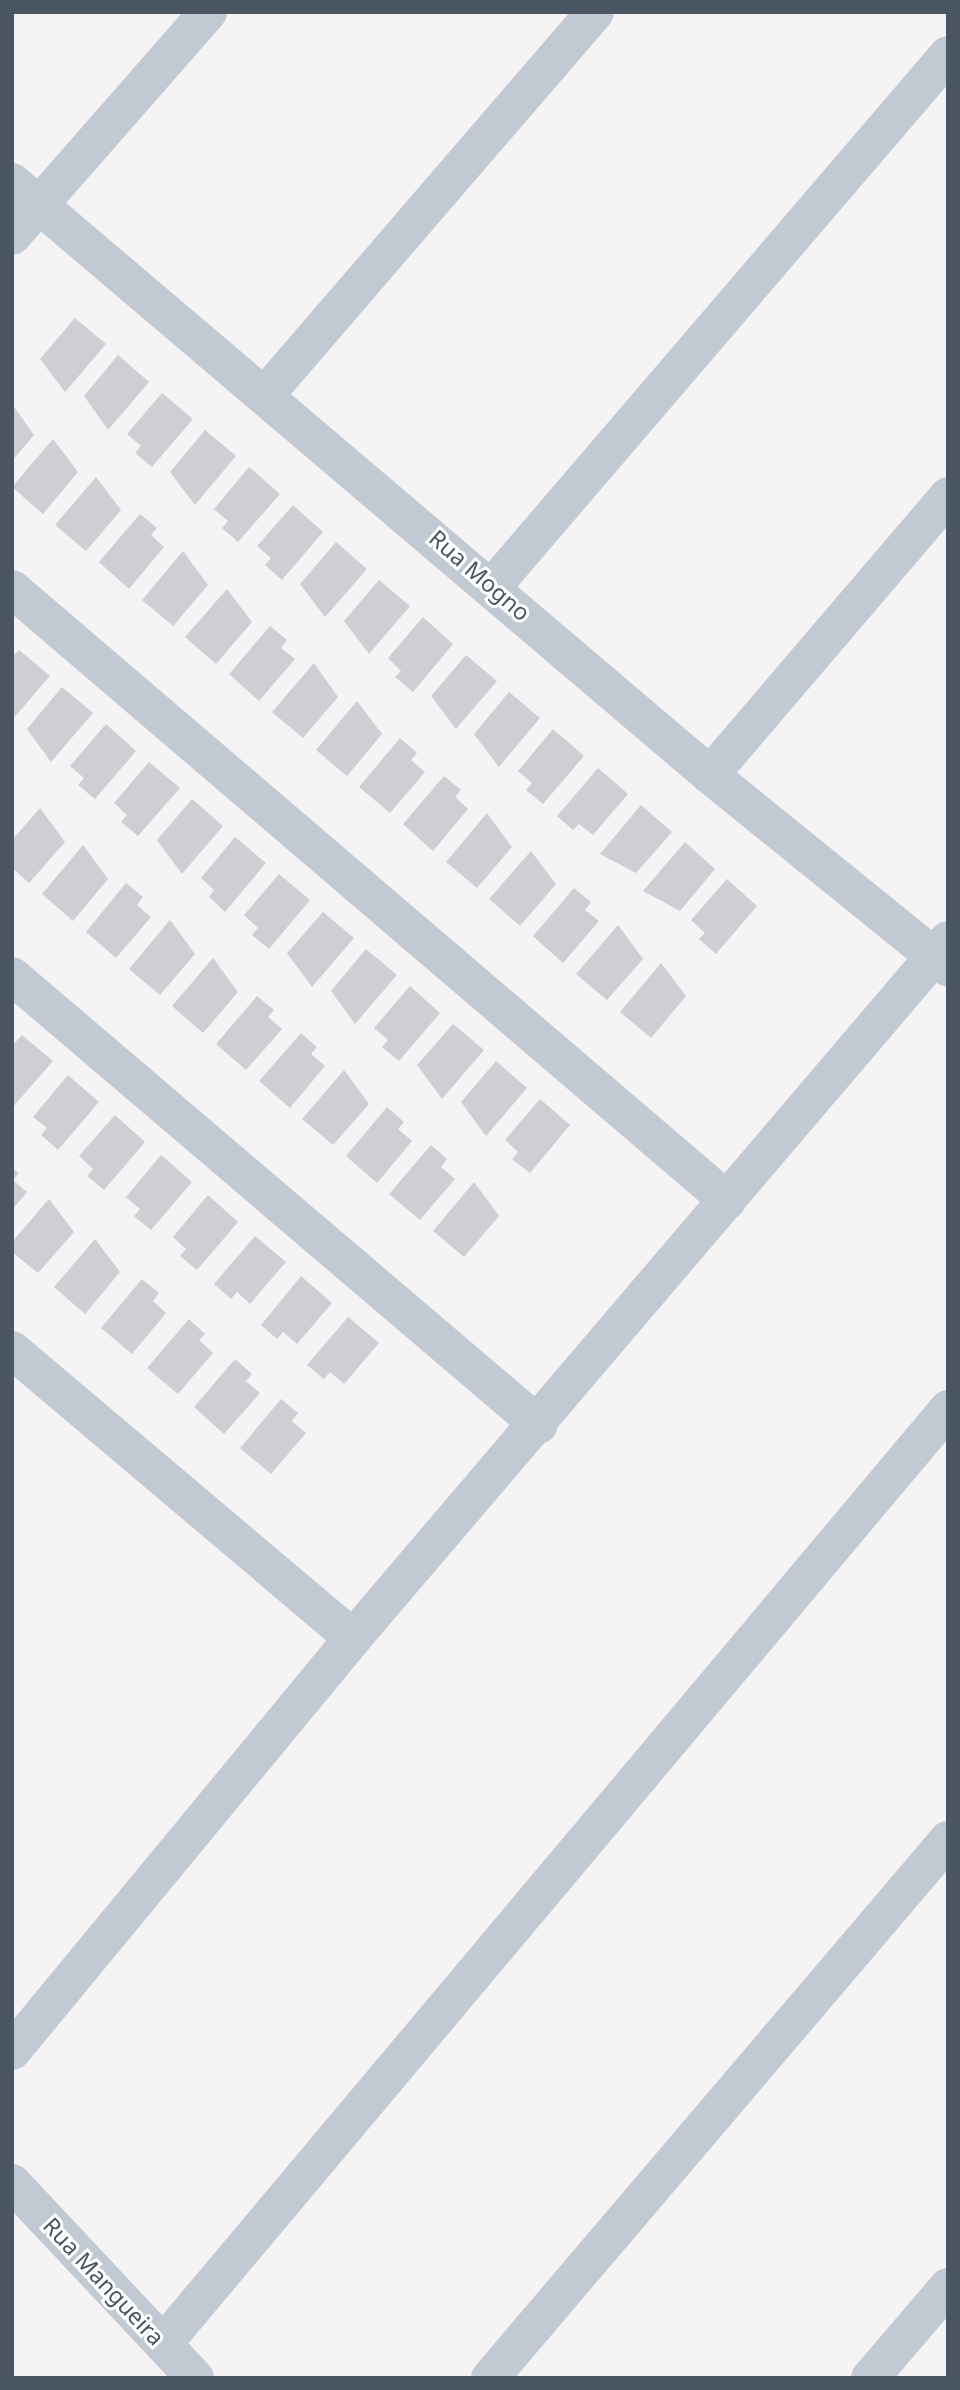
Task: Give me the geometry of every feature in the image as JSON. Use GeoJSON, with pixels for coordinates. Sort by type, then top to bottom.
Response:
{"type":"FeatureCollection","features":[{"type":"Feature","properties":{"kind":"street"},"geometry":{"type":"LineString","coordinates":[[12,236],[26,194],[208,12]]}},
{"type":"Feature","properties":{"kind":"street"},"geometry":{"type":"LineString","coordinates":[[266,394],[594,12]]}},
{"type":"Feature","properties":{"kind":"street"},"geometry":{"type":"LineString","coordinates":[[493,586],[948,55]]}},
{"type":"Feature","properties":{"kind":"street","name":"Rua Mogno"},"geometry":{"type":"LineString","coordinates":[[26,194],[493,586],[710,775],[943,955]]}},
{"type":"Feature","properties":{"kind":"street"},"geometry":{"type":"LineString","coordinates":[[710,775],[948,496]]}},
{"type":"Feature","properties":{"kind":"street"},"geometry":{"type":"LineString","coordinates":[[12,589],[727,1200]]}},
{"type":"Feature","properties":{"kind":"street"},"geometry":{"type":"LineString","coordinates":[[12,2052],[353,1638],[539,1425],[727,1200],[943,955]]}},
{"type":"Feature","properties":{"kind":"street"},"geometry":{"type":"LineString","coordinates":[[12,976],[539,1425]]}},
{"type":"Feature","properties":{"kind":"street"},"geometry":{"type":"LineString","coordinates":[[12,1350],[353,1638]]}},
{"type":"Feature","properties":{"kind":"street"},"geometry":{"type":"LineString","coordinates":[[163,2344],[948,1409]]}},
{"type":"Feature","properties":{"kind":"street"},"geometry":{"type":"LineString","coordinates":[[490,2378],[948,1840]]}},
{"type":"Feature","properties":{"kind":"street","name":"Rua Mangueira"},"geometry":{"type":"LineString","coordinates":[[12,2183],[195,2378]]}},
{"type":"Feature","properties":{"kind":"street"},"geometry":{"type":"LineString","coordinates":[[870,2378],[948,2287]]}},
{"type":"Feature","properties":{"kind":"building"},"geometry":{"type":"Polygon","coordinates":[[[75,318],[106,344],[65,392],[40,359],[75,318]]]}},
{"type":"Feature","properties":{"kind":"building"},"geometry":{"type":"Polygon","coordinates":[[[118,355],[149,382],[108,430],[84,396],[118,355]]]}},
{"type":"Feature","properties":{"kind":"building"},"geometry":{"type":"Polygon","coordinates":[[[162,393],[193,419],[152,467],[135,453],[141,446],[127,434],[162,393]]]}},
{"type":"Feature","properties":{"kind":"building"},"geometry":{"type":"Polygon","coordinates":[[[12,404],[34,435],[12,461],[12,404]]]}},
{"type":"Feature","properties":{"kind":"building"},"geometry":{"type":"Polygon","coordinates":[[[205,430],[236,456],[195,505],[170,472],[205,430]]]}},
{"type":"Feature","properties":{"kind":"building"},"geometry":{"type":"Polygon","coordinates":[[[53,439],[78,472],[43,514],[12,487],[53,439]]]}},
{"type":"Feature","properties":{"kind":"building"},"geometry":{"type":"Polygon","coordinates":[[[249,467],[280,494],[238,542],[222,528],[228,521],[214,509],[249,467]]]}},
{"type":"Feature","properties":{"kind":"building"},"geometry":{"type":"Polygon","coordinates":[[[96,477],[121,510],[86,551],[55,525],[96,477]]]}},
{"type":"Feature","properties":{"kind":"building"},"geometry":{"type":"Polygon","coordinates":[[[293,505],[323,532],[282,580],[265,565],[271,558],[257,546],[293,505]]]}},
{"type":"Feature","properties":{"kind":"building"},"geometry":{"type":"Polygon","coordinates":[[[140,514],[157,528],[151,535],[164,547],[129,589],[99,562],[140,514]]]}},
{"type":"Feature","properties":{"kind":"building"},"geometry":{"type":"Polygon","coordinates":[[[336,542],[367,569],[325,617],[300,584],[336,542]]]}},
{"type":"Feature","properties":{"kind":"building"},"geometry":{"type":"Polygon","coordinates":[[[183,551],[208,585],[173,626],[142,600],[183,551]]]}},
{"type":"Feature","properties":{"kind":"building"},"geometry":{"type":"Polygon","coordinates":[[[379,580],[410,606],[369,654],[344,621],[379,580]]]}},
{"type":"Feature","properties":{"kind":"building"},"geometry":{"type":"Polygon","coordinates":[[[227,589],[252,622],[216,664],[185,637],[227,589]]]}},
{"type":"Feature","properties":{"kind":"building"},"geometry":{"type":"Polygon","coordinates":[[[423,617],[453,644],[413,692],[395,677],[401,671],[388,658],[423,617]]]}},
{"type":"Feature","properties":{"kind":"building"},"geometry":{"type":"Polygon","coordinates":[[[270,626],[287,640],[281,648],[295,659],[259,701],[229,674],[270,626]]]}},
{"type":"Feature","properties":{"kind":"building"},"geometry":{"type":"Polygon","coordinates":[[[19,650],[50,676],[12,720],[12,657],[19,650]]]}},
{"type":"Feature","properties":{"kind":"building"},"geometry":{"type":"Polygon","coordinates":[[[466,655],[497,681],[456,729],[431,696],[466,655]]]}},
{"type":"Feature","properties":{"kind":"building"},"geometry":{"type":"Polygon","coordinates":[[[314,663],[338,697],[303,738],[272,712],[314,663]]]}},
{"type":"Feature","properties":{"kind":"building"},"geometry":{"type":"Polygon","coordinates":[[[62,687],[93,713],[51,762],[27,729],[62,687]]]}},
{"type":"Feature","properties":{"kind":"building"},"geometry":{"type":"Polygon","coordinates":[[[509,692],[540,718],[499,767],[474,734],[509,692]]]}},
{"type":"Feature","properties":{"kind":"building"},"geometry":{"type":"Polygon","coordinates":[[[357,701],[382,734],[347,776],[316,750],[357,701]]]}},
{"type":"Feature","properties":{"kind":"building"},"geometry":{"type":"Polygon","coordinates":[[[106,724],[136,751],[95,799],[78,785],[84,778],[70,766],[106,724]]]}},
{"type":"Feature","properties":{"kind":"building"},"geometry":{"type":"Polygon","coordinates":[[[553,729],[584,756],[543,804],[526,790],[532,783],[518,771],[553,729]]]}},
{"type":"Feature","properties":{"kind":"building"},"geometry":{"type":"Polygon","coordinates":[[[400,738],[417,753],[411,760],[425,772],[390,813],[359,787],[400,738]]]}},
{"type":"Feature","properties":{"kind":"building"},"geometry":{"type":"Polygon","coordinates":[[[149,762],[180,788],[138,836],[121,822],[127,815],[114,803],[149,762]]]}},
{"type":"Feature","properties":{"kind":"building"},"geometry":{"type":"Polygon","coordinates":[[[598,768],[628,794],[593,835],[579,824],[573,830],[557,816],[598,768]]]}},
{"type":"Feature","properties":{"kind":"building"},"geometry":{"type":"Polygon","coordinates":[[[444,776],[461,790],[455,797],[468,809],[433,851],[403,824],[444,776]]]}},
{"type":"Feature","properties":{"kind":"building"},"geometry":{"type":"Polygon","coordinates":[[[192,799],[223,826],[182,874],[157,840],[192,799]]]}},
{"type":"Feature","properties":{"kind":"building"},"geometry":{"type":"Polygon","coordinates":[[[641,805],[672,832],[636,873],[600,854],[641,805]]]}},
{"type":"Feature","properties":{"kind":"building"},"geometry":{"type":"Polygon","coordinates":[[[40,808],[65,842],[29,883],[12,868],[12,840],[40,808]]]}},
{"type":"Feature","properties":{"kind":"building"},"geometry":{"type":"Polygon","coordinates":[[[487,813],[512,847],[477,888],[446,862],[487,813]]]}},
{"type":"Feature","properties":{"kind":"building"},"geometry":{"type":"Polygon","coordinates":[[[235,837],[266,863],[225,912],[209,897],[214,890],[201,878],[235,837]]]}},
{"type":"Feature","properties":{"kind":"building"},"geometry":{"type":"Polygon","coordinates":[[[685,842],[715,869],[680,911],[643,891],[685,842]]]}},
{"type":"Feature","properties":{"kind":"building"},"geometry":{"type":"Polygon","coordinates":[[[83,845],[108,879],[73,921],[42,894],[83,845]]]}},
{"type":"Feature","properties":{"kind":"building"},"geometry":{"type":"Polygon","coordinates":[[[531,851],[556,884],[520,926],[489,899],[531,851]]]}},
{"type":"Feature","properties":{"kind":"building"},"geometry":{"type":"Polygon","coordinates":[[[279,874],[310,900],[269,949],[252,935],[258,928],[244,915],[279,874]]]}},
{"type":"Feature","properties":{"kind":"building"},"geometry":{"type":"Polygon","coordinates":[[[727,879],[757,906],[716,954],[699,939],[705,933],[691,920],[727,879]]]}},
{"type":"Feature","properties":{"kind":"building"},"geometry":{"type":"Polygon","coordinates":[[[126,883],[143,897],[137,905],[151,917],[116,958],[86,932],[126,883]]]}},
{"type":"Feature","properties":{"kind":"building"},"geometry":{"type":"Polygon","coordinates":[[[574,888],[591,902],[585,910],[599,921],[563,963],[533,936],[574,888]]]}},
{"type":"Feature","properties":{"kind":"building"},"geometry":{"type":"Polygon","coordinates":[[[323,912],[354,938],[312,987],[287,953],[323,912]]]}},
{"type":"Feature","properties":{"kind":"building"},"geometry":{"type":"Polygon","coordinates":[[[170,920],[195,954],[160,995],[129,969],[170,920]]]}},
{"type":"Feature","properties":{"kind":"building"},"geometry":{"type":"Polygon","coordinates":[[[618,925],[643,959],[607,1000],[576,974],[618,925]]]}},
{"type":"Feature","properties":{"kind":"building"},"geometry":{"type":"Polygon","coordinates":[[[366,949],[397,975],[355,1024],[331,991],[366,949]]]}},
{"type":"Feature","properties":{"kind":"building"},"geometry":{"type":"Polygon","coordinates":[[[213,958],[238,992],[203,1033],[172,1006],[213,958]]]}},
{"type":"Feature","properties":{"kind":"building"},"geometry":{"type":"Polygon","coordinates":[[[661,963],[686,996],[651,1038],[620,1012],[661,963]]]}},
{"type":"Feature","properties":{"kind":"building"},"geometry":{"type":"Polygon","coordinates":[[[410,986],[440,1013],[399,1061],[382,1047],[388,1040],[374,1028],[410,986]]]}},
{"type":"Feature","properties":{"kind":"building"},"geometry":{"type":"Polygon","coordinates":[[[257,996],[274,1010],[268,1017],[282,1029],[246,1070],[216,1044],[257,996]]]}},
{"type":"Feature","properties":{"kind":"building"},"geometry":{"type":"Polygon","coordinates":[[[453,1024],[484,1050],[442,1099],[417,1065],[453,1024]]]}},
{"type":"Feature","properties":{"kind":"building"},"geometry":{"type":"Polygon","coordinates":[[[301,1033],[317,1047],[311,1054],[325,1066],[290,1108],[259,1081],[301,1033]]]}},
{"type":"Feature","properties":{"kind":"building"},"geometry":{"type":"Polygon","coordinates":[[[22,1035],[53,1061],[12,1108],[12,1046],[22,1035]]]}},
{"type":"Feature","properties":{"kind":"building"},"geometry":{"type":"Polygon","coordinates":[[[496,1061],[527,1088],[486,1136],[461,1102],[496,1061]]]}},
{"type":"Feature","properties":{"kind":"building"},"geometry":{"type":"Polygon","coordinates":[[[344,1070],[369,1104],[333,1145],[302,1119],[344,1070]]]}},
{"type":"Feature","properties":{"kind":"building"},"geometry":{"type":"Polygon","coordinates":[[[68,1075],[99,1102],[58,1150],[41,1135],[47,1128],[33,1117],[68,1075]]]}},
{"type":"Feature","properties":{"kind":"building"},"geometry":{"type":"Polygon","coordinates":[[[540,1099],[570,1125],[530,1173],[512,1159],[518,1152],[505,1140],[540,1099]]]}},
{"type":"Feature","properties":{"kind":"building"},"geometry":{"type":"Polygon","coordinates":[[[387,1107],[404,1122],[398,1129],[412,1141],[377,1183],[346,1156],[387,1107]]]}},
{"type":"Feature","properties":{"kind":"building"},"geometry":{"type":"Polygon","coordinates":[[[115,1115],[145,1142],[104,1190],[87,1176],[93,1169],[79,1156],[115,1115]]]}},
{"type":"Feature","properties":{"kind":"building"},"geometry":{"type":"Polygon","coordinates":[[[431,1145],[447,1159],[441,1167],[455,1179],[420,1220],[389,1194],[431,1145]]]}},
{"type":"Feature","properties":{"kind":"building"},"geometry":{"type":"Polygon","coordinates":[[[161,1155],[192,1182],[151,1230],[134,1216],[140,1209],[126,1197],[161,1155]]]}},
{"type":"Feature","properties":{"kind":"building"},"geometry":{"type":"Polygon","coordinates":[[[12,1168],[19,1173],[13,1180],[27,1192],[12,1210],[12,1168]]]}},
{"type":"Feature","properties":{"kind":"building"},"geometry":{"type":"Polygon","coordinates":[[[474,1182],[499,1216],[464,1257],[433,1231],[474,1182]]]}},
{"type":"Feature","properties":{"kind":"building"},"geometry":{"type":"Polygon","coordinates":[[[208,1195],[238,1222],[197,1270],[180,1256],[186,1249],[173,1237],[208,1195]]]}},
{"type":"Feature","properties":{"kind":"building"},"geometry":{"type":"Polygon","coordinates":[[[49,1199],[74,1232],[38,1273],[12,1252],[12,1242],[49,1199]]]}},
{"type":"Feature","properties":{"kind":"building"},"geometry":{"type":"Polygon","coordinates":[[[255,1236],[286,1262],[250,1304],[237,1292],[231,1299],[214,1284],[255,1236]]]}},
{"type":"Feature","properties":{"kind":"building"},"geometry":{"type":"Polygon","coordinates":[[[95,1239],[120,1272],[85,1314],[54,1287],[95,1239]]]}},
{"type":"Feature","properties":{"kind":"building"},"geometry":{"type":"Polygon","coordinates":[[[301,1276],[332,1303],[297,1344],[283,1332],[277,1339],[261,1325],[301,1276]]]}},
{"type":"Feature","properties":{"kind":"building"},"geometry":{"type":"Polygon","coordinates":[[[142,1279],[159,1293],[153,1301],[166,1313],[132,1354],[101,1328],[142,1279]]]}},
{"type":"Feature","properties":{"kind":"building"},"geometry":{"type":"Polygon","coordinates":[[[348,1317],[379,1343],[344,1384],[330,1372],[324,1379],[307,1365],[348,1317]]]}},
{"type":"Feature","properties":{"kind":"building"},"geometry":{"type":"Polygon","coordinates":[[[189,1319],[205,1334],[199,1340],[213,1353],[178,1394],[147,1368],[189,1319]]]}},
{"type":"Feature","properties":{"kind":"building"},"geometry":{"type":"Polygon","coordinates":[[[235,1359],[252,1374],[246,1381],[260,1393],[224,1434],[194,1407],[235,1359]]]}},
{"type":"Feature","properties":{"kind":"building"},"geometry":{"type":"Polygon","coordinates":[[[281,1399],[298,1413],[292,1421],[306,1433],[271,1474],[240,1448],[281,1399]]]}}]}
